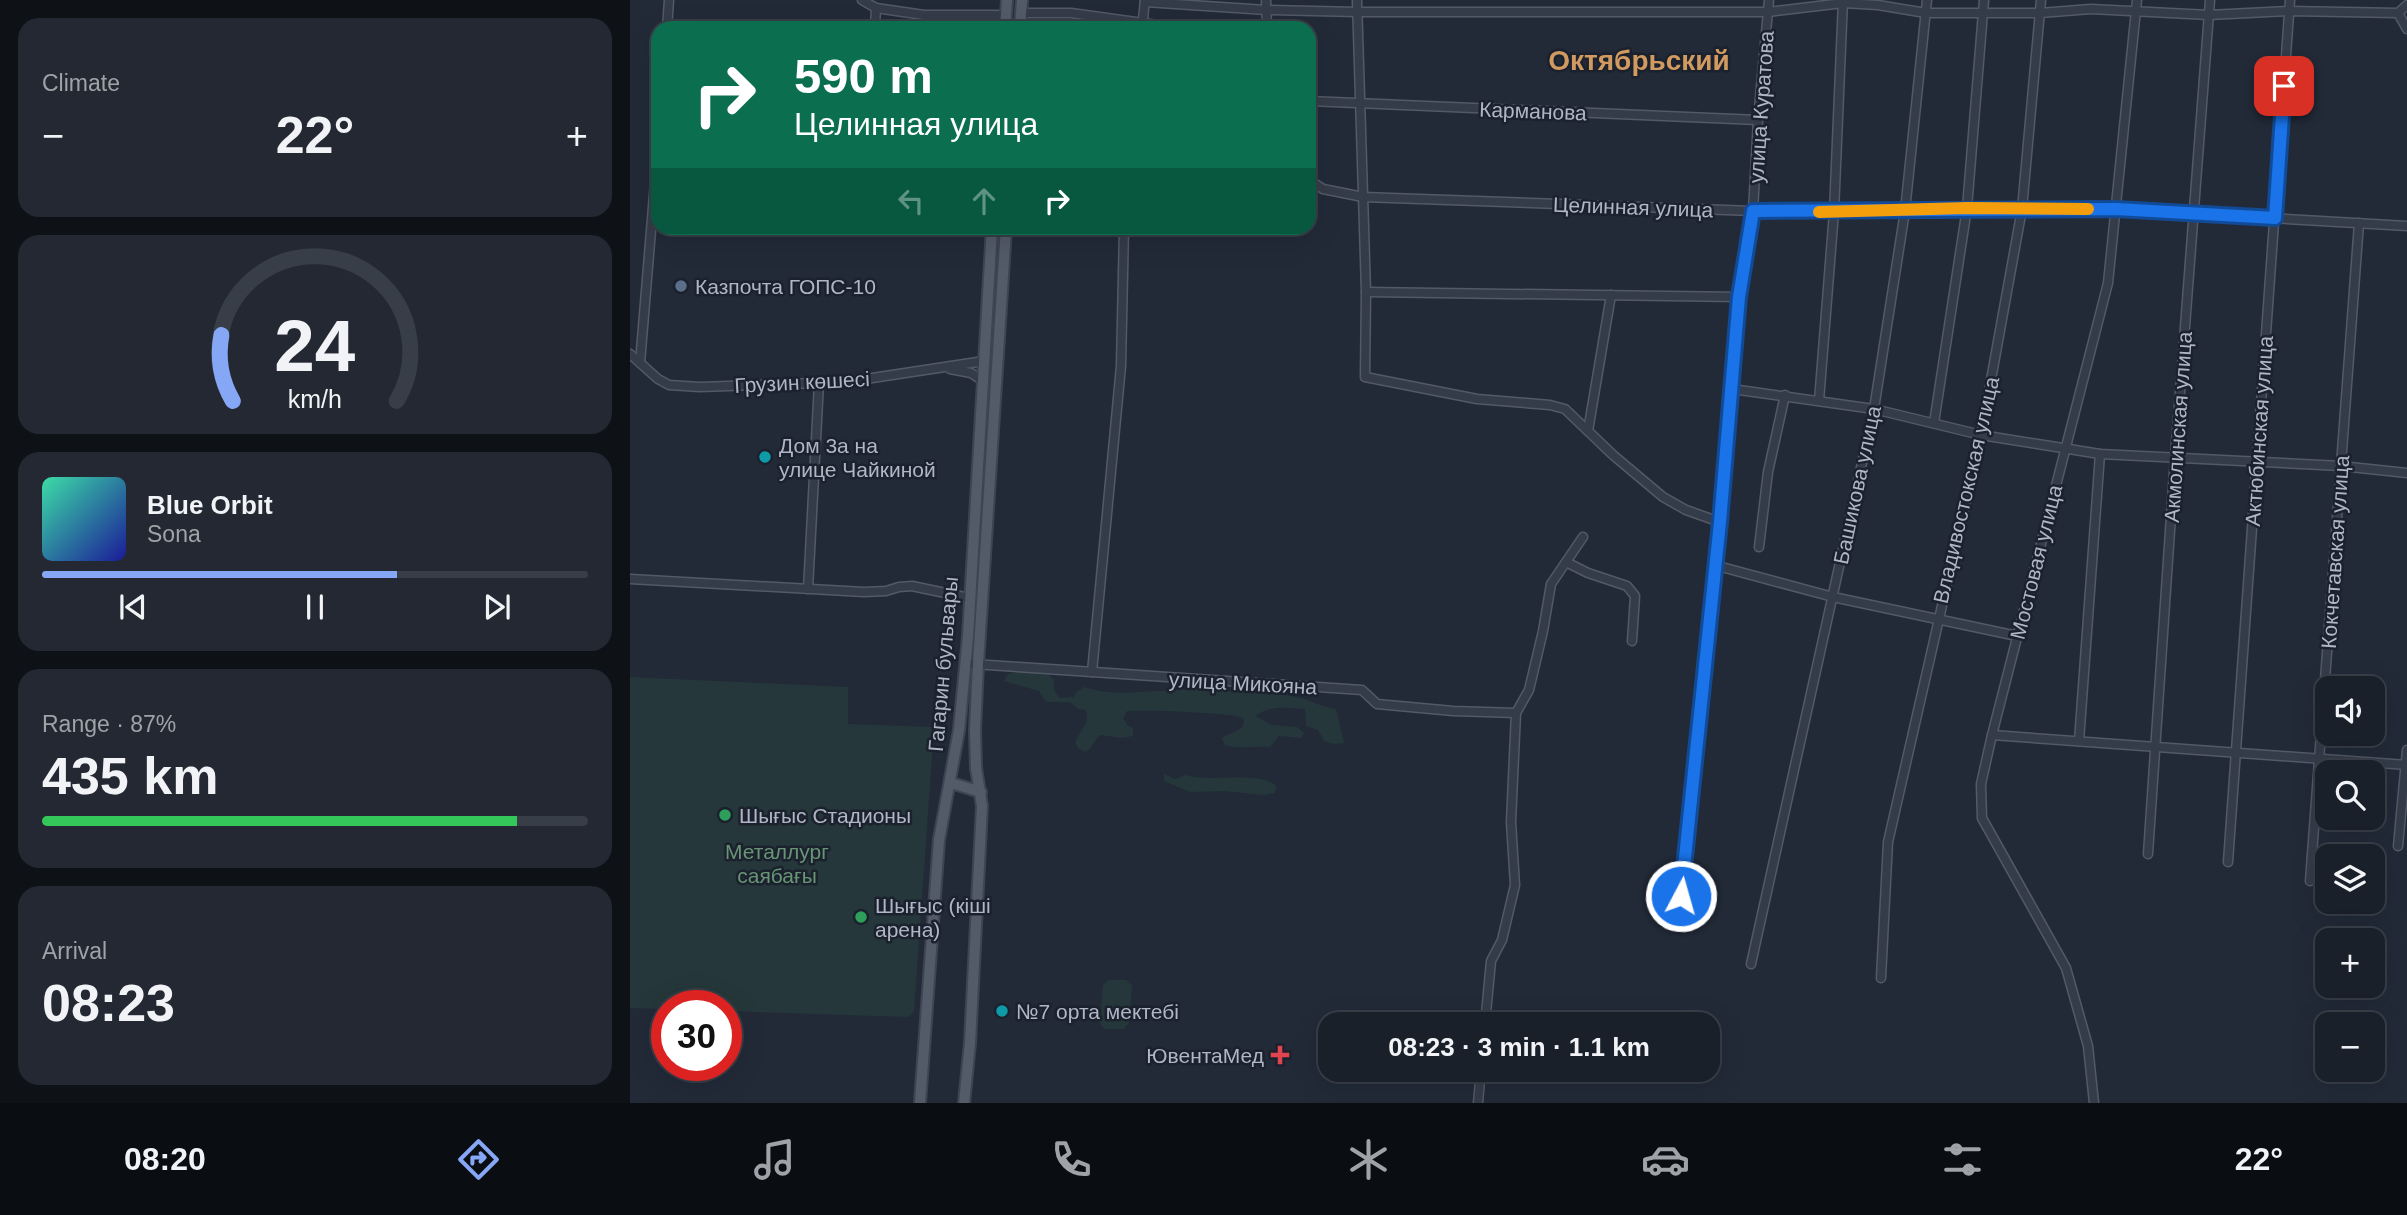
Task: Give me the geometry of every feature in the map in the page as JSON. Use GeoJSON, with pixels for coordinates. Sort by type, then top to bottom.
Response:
{"type":"FeatureCollection","features":[{"type":"Feature","properties":{"kind":"main road"},"geometry":{"type":"LineString","coordinates":[[1006,21],[1007,0]]}},
{"type":"Feature","properties":{"kind":"main road"},"geometry":{"type":"LineString","coordinates":[[1020,21],[1022,0]]}},
{"type":"Feature","properties":{"kind":"main road"},"geometry":{"type":"LineString","coordinates":[[1006,15],[1021,13]]}},
{"type":"Feature","properties":{"kind":"main road","name":"Гагарин бульвары"},"geometry":{"type":"LineString","coordinates":[[920,1103],[939,840],[960,730],[992,235]]}},
{"type":"Feature","properties":{"kind":"main road","name":"Гагарин бульвары"},"geometry":{"type":"LineString","coordinates":[[964,1103],[970,1043],[982,806],[976,768],[978,664],[1006,235]]}},
{"type":"Feature","properties":{"kind":"main road"},"geometry":{"type":"LineString","coordinates":[[984,361],[997,360]]}},
{"type":"Feature","properties":{"kind":"main road"},"geometry":{"type":"LineString","coordinates":[[951,783],[981,792]]}},
{"type":"Feature","properties":{"kind":"street"},"geometry":{"type":"LineString","coordinates":[[668,21],[669,0]]}},
{"type":"Feature","properties":{"kind":"street"},"geometry":{"type":"LineString","coordinates":[[862,0],[876,8],[924,15],[1006,15]]}},
{"type":"Feature","properties":{"kind":"street"},"geometry":{"type":"LineString","coordinates":[[1266,0],[1267,21]]}},
{"type":"Feature","properties":{"kind":"street"},"geometry":{"type":"LineString","coordinates":[[1357,0],[1366,292],[1365,377],[1477,399],[1550,405],[1565,409],[1664,497],[1686,510],[1720,522]]}},
{"type":"Feature","properties":{"kind":"street","name":"улица Куратова"},"geometry":{"type":"LineString","coordinates":[[1678,923],[1720,522],[1739,297],[1753,211],[1769,0]]}},
{"type":"Feature","properties":{"kind":"street","name":"Башикова улица"},"geometry":{"type":"LineString","coordinates":[[1751,964],[1874,409],[1905,211],[1927,0]]}},
{"type":"Feature","properties":{"kind":"street"},"geometry":{"type":"LineString","coordinates":[[1934,423],[1967,208],[1984,0]]}},
{"type":"Feature","properties":{"kind":"street","name":"Владивостокская улица"},"geometry":{"type":"LineString","coordinates":[[1881,978],[1888,842],[1981,435],[2022,209],[2041,0]]}},
{"type":"Feature","properties":{"kind":"street","name":"Мостовая улица"},"geometry":{"type":"LineString","coordinates":[[2094,1103],[2088,1046],[2066,968],[1982,818],[1981,784],[2108,284],[2137,0]]}},
{"type":"Feature","properties":{"kind":"street","name":"Акмолинская улица"},"geometry":{"type":"LineString","coordinates":[[2148,853],[2210,0]]}},
{"type":"Feature","properties":{"kind":"street","name":"Актюбинская улица"},"geometry":{"type":"LineString","coordinates":[[2228,862],[2290,0]]}},
{"type":"Feature","properties":{"kind":"street"},"geometry":{"type":"LineString","coordinates":[[1143,21],[1145,1],[1266,10],[1358,12],[1768,12],[1843,2],[1926,13],[2040,13],[2091,9],[2209,15],[2289,11],[2398,13],[2407,5]]}},
{"type":"Feature","properties":{"kind":"street"},"geometry":{"type":"LineString","coordinates":[[1819,401],[1834,212],[1843,2]]}},
{"type":"Feature","properties":{"kind":"street"},"geometry":{"type":"LineString","coordinates":[[875,21],[876,8]]}},
{"type":"Feature","properties":{"kind":"street"},"geometry":{"type":"LineString","coordinates":[[1021,13],[1071,13],[1115,21]]}},
{"type":"Feature","properties":{"kind":"street"},"geometry":{"type":"LineString","coordinates":[[2398,13],[2407,29]]}},
{"type":"Feature","properties":{"kind":"street","name":"Карманова"},"geometry":{"type":"LineString","coordinates":[[1316,101],[1758,120]]}},
{"type":"Feature","properties":{"kind":"street","name":"Целинная улица"},"geometry":{"type":"LineString","coordinates":[[1316,184],[1323,189],[1363,197],[1753,211],[2116,209],[2407,226]]}},
{"type":"Feature","properties":{"kind":"street","name":"Кокчетавская улица"},"geometry":{"type":"LineString","coordinates":[[2310,881],[2359,223]]}},
{"type":"Feature","properties":{"kind":"street"},"geometry":{"type":"LineString","coordinates":[[640,363],[653,235]]}},
{"type":"Feature","properties":{"kind":"street"},"geometry":{"type":"LineString","coordinates":[[1092,672],[1121,366],[1124,235]]}},
{"type":"Feature","properties":{"kind":"street"},"geometry":{"type":"LineString","coordinates":[[1366,292],[1739,297]]}},
{"type":"Feature","properties":{"kind":"street"},"geometry":{"type":"LineString","coordinates":[[1588,432],[1611,295]]}},
{"type":"Feature","properties":{"kind":"street","name":"Грузин көшесі"},"geometry":{"type":"LineString","coordinates":[[630,354],[668,385],[700,387],[846,382],[984,361]]}},
{"type":"Feature","properties":{"kind":"street"},"geometry":{"type":"LineString","coordinates":[[943,368],[971,373],[983,381]]}},
{"type":"Feature","properties":{"kind":"street"},"geometry":{"type":"LineString","coordinates":[[808,589],[819,383]]}},
{"type":"Feature","properties":{"kind":"street"},"geometry":{"type":"LineString","coordinates":[[1732,389],[1874,409],[1981,435],[2100,454],[2341,466],[2407,473]]}},
{"type":"Feature","properties":{"kind":"street"},"geometry":{"type":"LineString","coordinates":[[1759,547],[1768,472],[1785,395]]}},
{"type":"Feature","properties":{"kind":"street"},"geometry":{"type":"LineString","coordinates":[[2079,741],[2100,454]]}},
{"type":"Feature","properties":{"kind":"street"},"geometry":{"type":"LineString","coordinates":[[1486,1012],[1491,961],[1502,940],[1515,885],[1511,822],[1516,713],[1529,690],[1551,584],[1583,537]]}},
{"type":"Feature","properties":{"kind":"street"},"geometry":{"type":"LineString","coordinates":[[1566,562],[1626,586],[1635,596],[1632,640]]}},
{"type":"Feature","properties":{"kind":"street"},"geometry":{"type":"LineString","coordinates":[[1714,565],[1833,597],[2017,636]]}},
{"type":"Feature","properties":{"kind":"street"},"geometry":{"type":"LineString","coordinates":[[630,579],[886,591],[912,586],[968,598]]}},
{"type":"Feature","properties":{"kind":"street","name":"улица Микояна"},"geometry":{"type":"LineString","coordinates":[[964,663],[1362,690],[1377,704],[1453,712],[1516,713]]}},
{"type":"Feature","properties":{"kind":"street"},"geometry":{"type":"LineString","coordinates":[[1992,735],[2406,765]]}},
{"type":"Feature","properties":{"kind":"street"},"geometry":{"type":"LineString","coordinates":[[2398,846],[2407,750]]}},
{"type":"Feature","properties":{"kind":"street"},"geometry":{"type":"LineString","coordinates":[[1478,1103],[1480,1082]]}},
{"type":"Feature","properties":{"kind":"green space"},"geometry":{"type":"Polygon","coordinates":[[[1016,672],[1049,675],[1054,680],[1054,690],[1060,698],[1074,697],[1076,692],[1084,687],[1118,693],[1200,690],[1265,693],[1305,699],[1336,709],[1344,743],[1324,741],[1318,730],[1306,726],[1305,709],[1266,710],[1256,716],[1271,725],[1297,727],[1304,733],[1301,738],[1279,736],[1270,747],[1225,745],[1222,738],[1243,726],[1244,719],[1238,716],[1127,711],[1123,718],[1127,725],[1133,728],[1133,736],[1122,738],[1100,735],[1086,752],[1078,748],[1075,742],[1087,721],[1086,710],[1078,709],[1070,702],[1046,702],[1039,691],[1004,681],[1008,674],[1016,672]]]}},
{"type":"Feature","properties":{"kind":"green space","name":"Металлург саябағы"},"geometry":{"type":"Polygon","coordinates":[[[630,677],[848,687],[848,724],[934,727],[914,1011],[909,1017],[742,1012],[742,990],[651,990],[651,1009],[630,1008],[630,677]]]}},
{"type":"Feature","properties":{"kind":"green space"},"geometry":{"type":"Polygon","coordinates":[[[1164,774],[1175,779],[1185,775],[1258,779],[1276,786],[1275,793],[1265,795],[1224,791],[1190,792],[1164,781],[1164,774]]]}},
{"type":"Feature","properties":{"kind":"green space"},"geometry":{"type":"Polygon","coordinates":[[[1108,980],[1126,980],[1132,986],[1129,1023],[1124,1029],[1104,1029],[1100,1024],[1103,985],[1108,980]]]}},
{"type":"Feature","properties":{"kind":"slow traffic"},"geometry":{"type":"LineString","coordinates":[[1819,212],[1967,208],[2088,209]]}},
{"type":"Feature","properties":{"kind":"place","name":"Казпочта ГОПС-10"},"geometry":{"type":"Point","coordinates":[681,286]}},
{"type":"Feature","properties":{"kind":"place","name":"Дом 3а на улице Чайкиной"},"geometry":{"type":"Point","coordinates":[765,457]}},
{"type":"Feature","properties":{"kind":"place","name":"Шығыс Стадионы"},"geometry":{"type":"Point","coordinates":[725,815]}},
{"type":"Feature","properties":{"kind":"place","name":"Шығыс (кіші арена)"},"geometry":{"type":"Point","coordinates":[861,917]}},
{"type":"Feature","properties":{"kind":"place","name":"№7 орта мектебі"},"geometry":{"type":"Point","coordinates":[1002,1011]}},
{"type":"Feature","properties":{"kind":"place","name":"ЮвентаМед"},"geometry":{"type":"Point","coordinates":[1280,1055]}},
{"type":"Feature","properties":{"kind":"district","name":"Октябрьский"},"geometry":{"type":"Point","coordinates":[1639,60]}},
{"type":"Feature","properties":{"kind":"route"},"geometry":{"type":"LineString","coordinates":[[1681,896],[1720,522],[1739,297],[1753,211],[2116,209],[2275,218],[2284,86]]}}]}
